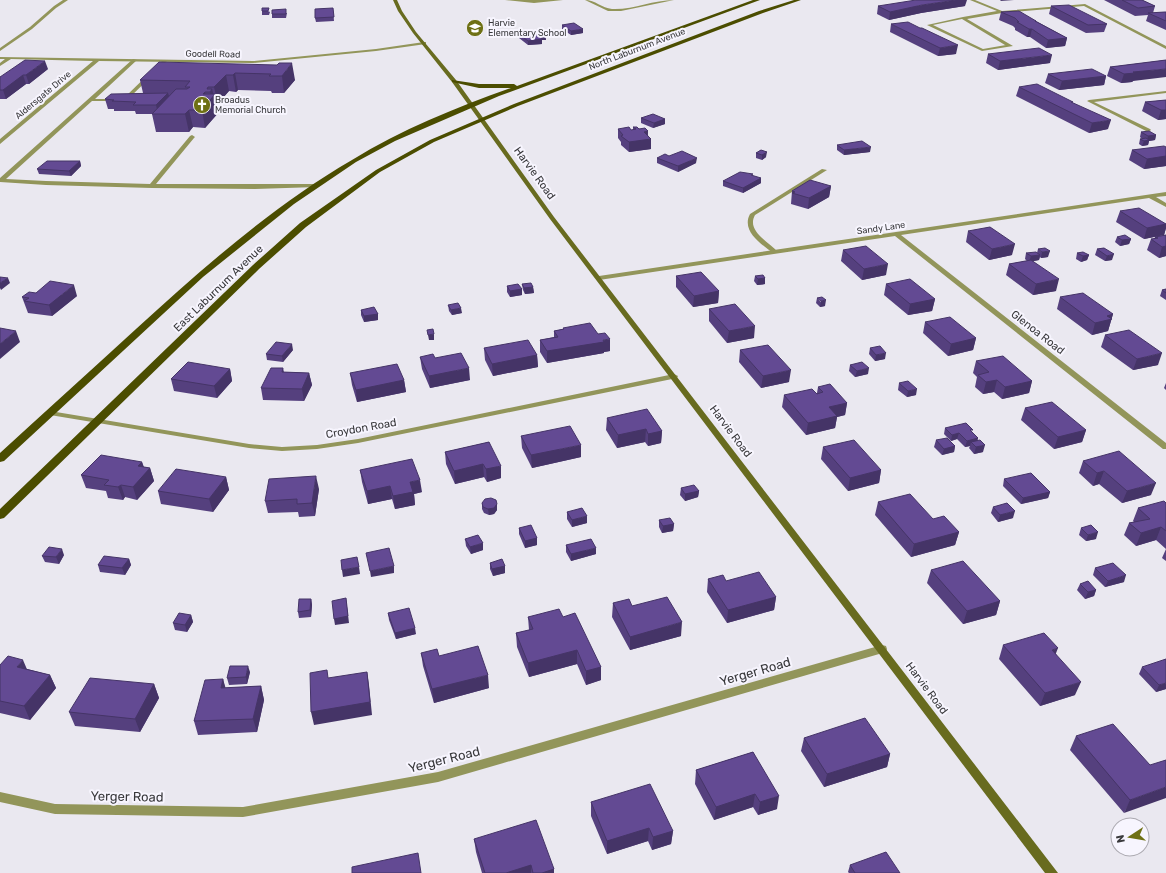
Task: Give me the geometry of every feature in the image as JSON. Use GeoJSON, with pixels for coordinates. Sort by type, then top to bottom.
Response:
{"type":"FeatureCollection","features":[{"type":"Feature","properties":{"kind":"main road","name":"North Laburnum Avenue"},"geometry":{"type":"LineString","coordinates":[[472,105],[758,0]]}},
{"type":"Feature","properties":{"kind":"main road","name":"North Laburnum Avenue"},"geometry":{"type":"LineString","coordinates":[[483,119],[580,80],[761,12],[799,0]]}},
{"type":"Feature","properties":{"kind":"main road"},"geometry":{"type":"LineString","coordinates":[[454,81],[490,86],[524,86]]}},
{"type":"Feature","properties":{"kind":"main road","name":"East Laburnum Avenue"},"geometry":{"type":"LineString","coordinates":[[0,459],[200,275],[262,224],[315,186],[354,161],[393,140],[472,105]]}},
{"type":"Feature","properties":{"kind":"main road","name":"East Laburnum Avenue"},"geometry":{"type":"LineString","coordinates":[[0,515],[256,267],[303,225],[378,171],[432,141],[483,119]]}},
{"type":"Feature","properties":{"kind":"street"},"geometry":{"type":"LineString","coordinates":[[0,50],[66,0]]}},
{"type":"Feature","properties":{"kind":"street","name":"Harvie Road"},"geometry":{"type":"LineString","coordinates":[[395,0],[405,19],[483,119],[552,218],[1052,873]]}},
{"type":"Feature","properties":{"kind":"street"},"geometry":{"type":"LineString","coordinates":[[507,0],[534,2],[561,0]]}},
{"type":"Feature","properties":{"kind":"street"},"geometry":{"type":"LineString","coordinates":[[587,0],[609,10],[621,10],[672,0]]}},
{"type":"Feature","properties":{"kind":"street"},"geometry":{"type":"LineString","coordinates":[[972,0],[1002,12]]}},
{"type":"Feature","properties":{"kind":"street"},"geometry":{"type":"LineString","coordinates":[[963,18],[1011,46],[982,50],[929,25],[963,18],[1002,12],[1084,5],[1166,48]]}},
{"type":"Feature","properties":{"kind":"street","name":"Goodell Road"},"geometry":{"type":"LineString","coordinates":[[0,58],[253,62],[376,50],[424,43]]}},
{"type":"Feature","properties":{"kind":"street"},"geometry":{"type":"LineString","coordinates":[[0,65],[10,58]]}},
{"type":"Feature","properties":{"kind":"street"},"geometry":{"type":"LineString","coordinates":[[284,65],[287,59]]}},
{"type":"Feature","properties":{"kind":"street","name":"Aldersgate Drive"},"geometry":{"type":"LineString","coordinates":[[0,142],[97,60]]}},
{"type":"Feature","properties":{"kind":"street"},"geometry":{"type":"LineString","coordinates":[[0,180],[135,60]]}},
{"type":"Feature","properties":{"kind":"street"},"geometry":{"type":"LineString","coordinates":[[90,100],[124,100],[165,61]]}},
{"type":"Feature","properties":{"kind":"street"},"geometry":{"type":"LineString","coordinates":[[200,66],[205,62]]}},
{"type":"Feature","properties":{"kind":"street"},"geometry":{"type":"LineString","coordinates":[[148,77],[155,77]]}},
{"type":"Feature","properties":{"kind":"street"},"geometry":{"type":"LineString","coordinates":[[1148,130],[1089,102],[1166,92]]}},
{"type":"Feature","properties":{"kind":"street"},"geometry":{"type":"LineString","coordinates":[[152,186],[192,137]]}},
{"type":"Feature","properties":{"kind":"street"},"geometry":{"type":"LineString","coordinates":[[774,252],[752,230],[748,224],[749,219],[753,214],[824,170]]}},
{"type":"Feature","properties":{"kind":"street"},"geometry":{"type":"LineString","coordinates":[[0,180],[152,186],[315,186]]}},
{"type":"Feature","properties":{"kind":"street","name":"Sandy Lane"},"geometry":{"type":"LineString","coordinates":[[599,278],[1166,194]]}},
{"type":"Feature","properties":{"kind":"street"},"geometry":{"type":"LineString","coordinates":[[1151,197],[1166,205]]}},
{"type":"Feature","properties":{"kind":"street","name":"Glenoa Road"},"geometry":{"type":"LineString","coordinates":[[897,234],[1166,447]]}},
{"type":"Feature","properties":{"kind":"street","name":"Croydon Road"},"geometry":{"type":"LineString","coordinates":[[50,413],[249,446],[282,449],[317,447],[366,439],[674,376]]}},
{"type":"Feature","properties":{"kind":"street","name":"Yerger Road"},"geometry":{"type":"LineString","coordinates":[[0,797],[55,809],[243,812],[438,777],[882,649]]}},
{"type":"Feature","properties":{"kind":"building"},"geometry":{"type":"Polygon","coordinates":[[[916,0],[956,0],[890,12],[878,6],[916,0]]]}},
{"type":"Feature","properties":{"kind":"building"},"geometry":{"type":"Polygon","coordinates":[[[1122,0],[1142,0],[1155,6],[1138,8],[1122,0]]]}},
{"type":"Feature","properties":{"kind":"building"},"geometry":{"type":"Polygon","coordinates":[[[1069,5],[1107,24],[1088,25],[1051,6],[1069,5]]]}},
{"type":"Feature","properties":{"kind":"building"},"geometry":{"type":"Polygon","coordinates":[[[262,8],[269,8],[268,11],[262,11],[262,8]]]}},
{"type":"Feature","properties":{"kind":"building"},"geometry":{"type":"Polygon","coordinates":[[[333,8],[334,17],[315,18],[315,9],[333,8]]]}},
{"type":"Feature","properties":{"kind":"building"},"geometry":{"type":"Polygon","coordinates":[[[286,9],[286,14],[272,14],[272,10],[286,9]]]}},
{"type":"Feature","properties":{"kind":"building"},"geometry":{"type":"Polygon","coordinates":[[[1019,11],[1067,38],[1048,40],[1032,29],[1029,29],[1017,22],[1019,22],[1015,18],[1001,12],[1019,11]]]}},
{"type":"Feature","properties":{"kind":"building"},"geometry":{"type":"Polygon","coordinates":[[[1166,12],[1166,21],[1148,13],[1166,12]]]}},
{"type":"Feature","properties":{"kind":"building"},"geometry":{"type":"Polygon","coordinates":[[[908,22],[958,45],[940,48],[891,24],[908,22]]]}},
{"type":"Feature","properties":{"kind":"building"},"geometry":{"type":"Polygon","coordinates":[[[574,23],[583,29],[571,31],[562,25],[574,23]]]}},
{"type":"Feature","properties":{"kind":"building"},"geometry":{"type":"Polygon","coordinates":[[[539,30],[545,35],[539,36],[542,39],[528,41],[519,34],[525,33],[523,32],[539,30]]]}},
{"type":"Feature","properties":{"kind":"building"},"geometry":{"type":"Polygon","coordinates":[[[1039,48],[1052,55],[1000,61],[988,54],[1039,48]]]}},
{"type":"Feature","properties":{"kind":"building"},"geometry":{"type":"Polygon","coordinates":[[[25,60],[45,61],[3,90],[0,90],[0,77],[25,60]]]}},
{"type":"Feature","properties":{"kind":"building"},"geometry":{"type":"Polygon","coordinates":[[[1166,60],[1166,69],[1133,72],[1135,73],[1124,74],[1110,67],[1166,60]]]}},
{"type":"Feature","properties":{"kind":"building"},"geometry":{"type":"Polygon","coordinates":[[[159,62],[277,65],[279,63],[292,63],[282,76],[269,76],[271,74],[235,73],[233,75],[226,75],[214,87],[208,87],[207,89],[212,89],[210,92],[205,92],[203,94],[215,94],[202,110],[189,110],[185,114],[152,114],[176,89],[187,89],[190,87],[185,87],[190,81],[140,80],[159,62]]]}},
{"type":"Feature","properties":{"kind":"building"},"geometry":{"type":"Polygon","coordinates":[[[1092,69],[1106,76],[1062,81],[1048,74],[1092,69]]]}},
{"type":"Feature","properties":{"kind":"building"},"geometry":{"type":"Polygon","coordinates":[[[1037,84],[1073,102],[1071,102],[1111,120],[1092,123],[1019,87],[1037,84]]]}},
{"type":"Feature","properties":{"kind":"building"},"geometry":{"type":"Polygon","coordinates":[[[168,93],[156,105],[133,105],[136,102],[112,101],[114,100],[105,99],[111,94],[168,93]]]}},
{"type":"Feature","properties":{"kind":"building"},"geometry":{"type":"Polygon","coordinates":[[[1166,100],[1166,110],[1161,110],[1145,102],[1166,100]]]}},
{"type":"Feature","properties":{"kind":"building"},"geometry":{"type":"Polygon","coordinates":[[[653,114],[665,119],[654,123],[641,118],[653,114]]]}},
{"type":"Feature","properties":{"kind":"building"},"geometry":{"type":"Polygon","coordinates":[[[629,127],[631,130],[636,129],[633,127],[637,127],[639,129],[645,128],[648,131],[644,132],[651,139],[629,142],[621,136],[623,135],[618,129],[629,127]]]}},
{"type":"Feature","properties":{"kind":"building"},"geometry":{"type":"Polygon","coordinates":[[[1149,131],[1156,135],[1148,136],[1141,132],[1149,131]]]}},
{"type":"Feature","properties":{"kind":"building"},"geometry":{"type":"Polygon","coordinates":[[[1146,138],[1149,140],[1144,141],[1140,139],[1146,138]]]}},
{"type":"Feature","properties":{"kind":"building"},"geometry":{"type":"Polygon","coordinates":[[[862,141],[871,147],[844,150],[837,145],[862,141]]]}},
{"type":"Feature","properties":{"kind":"building"},"geometry":{"type":"Polygon","coordinates":[[[1166,147],[1166,156],[1147,159],[1132,150],[1166,147]]]}},
{"type":"Feature","properties":{"kind":"building"},"geometry":{"type":"Polygon","coordinates":[[[761,150],[767,152],[762,155],[756,153],[761,150]]]}},
{"type":"Feature","properties":{"kind":"building"},"geometry":{"type":"Polygon","coordinates":[[[682,151],[697,158],[678,166],[657,158],[665,154],[669,156],[682,151]]]}},
{"type":"Feature","properties":{"kind":"building"},"geometry":{"type":"Polygon","coordinates":[[[47,161],[80,161],[69,171],[37,169],[47,161]]]}},
{"type":"Feature","properties":{"kind":"building"},"geometry":{"type":"Polygon","coordinates":[[[740,172],[753,174],[751,175],[761,178],[743,188],[723,181],[740,172]]]}},
{"type":"Feature","properties":{"kind":"building"},"geometry":{"type":"Polygon","coordinates":[[[810,180],[831,186],[809,198],[792,193],[795,192],[792,191],[810,180]]]}},
{"type":"Feature","properties":{"kind":"building"},"geometry":{"type":"Polygon","coordinates":[[[1139,208],[1166,224],[1147,228],[1120,211],[1139,208]]]}},
{"type":"Feature","properties":{"kind":"building"},"geometry":{"type":"Polygon","coordinates":[[[990,227],[1015,244],[992,249],[968,231],[990,227]]]}},
{"type":"Feature","properties":{"kind":"building"},"geometry":{"type":"Polygon","coordinates":[[[1125,235],[1131,239],[1122,240],[1117,237],[1125,235]]]}},
{"type":"Feature","properties":{"kind":"building"},"geometry":{"type":"Polygon","coordinates":[[[1166,235],[1166,246],[1162,247],[1151,239],[1158,238],[1155,237],[1166,235]]]}},
{"type":"Feature","properties":{"kind":"building"},"geometry":{"type":"Polygon","coordinates":[[[866,246],[888,264],[864,269],[843,250],[866,246]]]}},
{"type":"Feature","properties":{"kind":"building"},"geometry":{"type":"Polygon","coordinates":[[[1045,248],[1050,251],[1042,252],[1038,249],[1045,248]]]}},
{"type":"Feature","properties":{"kind":"building"},"geometry":{"type":"Polygon","coordinates":[[[1104,248],[1114,254],[1107,256],[1097,249],[1104,248]]]}},
{"type":"Feature","properties":{"kind":"building"},"geometry":{"type":"Polygon","coordinates":[[[1036,252],[1040,255],[1031,256],[1026,253],[1036,252]]]}},
{"type":"Feature","properties":{"kind":"building"},"geometry":{"type":"Polygon","coordinates":[[[1083,252],[1089,255],[1083,256],[1077,253],[1083,252]]]}},
{"type":"Feature","properties":{"kind":"building"},"geometry":{"type":"Polygon","coordinates":[[[1031,260],[1059,279],[1036,284],[1009,264],[1031,260]]]}},
{"type":"Feature","properties":{"kind":"building"},"geometry":{"type":"Polygon","coordinates":[[[701,272],[719,291],[694,296],[676,276],[701,272]]]}},
{"type":"Feature","properties":{"kind":"building"},"geometry":{"type":"Polygon","coordinates":[[[763,275],[765,278],[758,279],[755,276],[763,275]]]}},
{"type":"Feature","properties":{"kind":"building"},"geometry":{"type":"Polygon","coordinates":[[[0,277],[8,278],[0,283],[0,277]]]}},
{"type":"Feature","properties":{"kind":"building"},"geometry":{"type":"Polygon","coordinates":[[[910,279],[935,299],[910,304],[886,284],[910,279]]]}},
{"type":"Feature","properties":{"kind":"building"},"geometry":{"type":"Polygon","coordinates":[[[50,281],[74,285],[49,305],[24,301],[29,298],[22,297],[29,292],[36,293],[50,281]]]}},
{"type":"Feature","properties":{"kind":"building"},"geometry":{"type":"Polygon","coordinates":[[[531,283],[533,287],[524,288],[522,284],[531,283]]]}},
{"type":"Feature","properties":{"kind":"building"},"geometry":{"type":"Polygon","coordinates":[[[518,284],[522,289],[510,291],[507,286],[518,284]]]}},
{"type":"Feature","properties":{"kind":"building"},"geometry":{"type":"Polygon","coordinates":[[[1083,293],[1113,314],[1107,316],[1112,319],[1095,323],[1060,297],[1083,293]]]}},
{"type":"Feature","properties":{"kind":"building"},"geometry":{"type":"Polygon","coordinates":[[[822,297],[826,300],[821,301],[817,298],[822,297]]]}},
{"type":"Feature","properties":{"kind":"building"},"geometry":{"type":"Polygon","coordinates":[[[458,303],[461,308],[451,310],[448,305],[458,303]]]}},
{"type":"Feature","properties":{"kind":"building"},"geometry":{"type":"Polygon","coordinates":[[[735,304],[755,326],[729,331],[709,309],[735,304]]]}},
{"type":"Feature","properties":{"kind":"building"},"geometry":{"type":"Polygon","coordinates":[[[374,307],[378,314],[364,316],[361,310],[374,307]]]}},
{"type":"Feature","properties":{"kind":"building"},"geometry":{"type":"Polygon","coordinates":[[[950,317],[976,338],[951,344],[925,322],[950,317]]]}},
{"type":"Feature","properties":{"kind":"building"},"geometry":{"type":"Polygon","coordinates":[[[590,323],[598,334],[605,333],[610,339],[603,340],[604,342],[547,351],[540,340],[558,337],[554,331],[590,323]]]}},
{"type":"Feature","properties":{"kind":"building"},"geometry":{"type":"Polygon","coordinates":[[[0,328],[16,331],[0,344],[0,328]]]}},
{"type":"Feature","properties":{"kind":"building"},"geometry":{"type":"Polygon","coordinates":[[[433,329],[434,334],[428,335],[427,330],[433,329]]]}},
{"type":"Feature","properties":{"kind":"building"},"geometry":{"type":"Polygon","coordinates":[[[1129,330],[1162,353],[1137,359],[1105,335],[1129,330]]]}},
{"type":"Feature","properties":{"kind":"building"},"geometry":{"type":"Polygon","coordinates":[[[528,340],[537,355],[492,364],[484,348],[528,340]]]}},
{"type":"Feature","properties":{"kind":"building"},"geometry":{"type":"Polygon","coordinates":[[[276,342],[292,344],[282,356],[266,354],[276,342]]]}},
{"type":"Feature","properties":{"kind":"building"},"geometry":{"type":"Polygon","coordinates":[[[768,345],[791,370],[763,376],[740,350],[768,345]]]}},
{"type":"Feature","properties":{"kind":"building"},"geometry":{"type":"Polygon","coordinates":[[[880,346],[886,353],[876,355],[870,348],[880,346]]]}},
{"type":"Feature","properties":{"kind":"building"},"geometry":{"type":"Polygon","coordinates":[[[461,353],[469,368],[429,376],[420,357],[433,354],[435,358],[461,353]]]}},
{"type":"Feature","properties":{"kind":"building"},"geometry":{"type":"Polygon","coordinates":[[[1003,356],[1032,381],[1005,387],[997,380],[986,382],[978,375],[989,372],[976,361],[1003,356]]]}},
{"type":"Feature","properties":{"kind":"building"},"geometry":{"type":"Polygon","coordinates":[[[188,362],[230,369],[214,386],[171,379],[188,362]]]}},
{"type":"Feature","properties":{"kind":"building"},"geometry":{"type":"Polygon","coordinates":[[[862,362],[869,368],[857,371],[850,365],[862,362]]]}},
{"type":"Feature","properties":{"kind":"building"},"geometry":{"type":"Polygon","coordinates":[[[397,364],[404,380],[356,390],[350,373],[397,364]]]}},
{"type":"Feature","properties":{"kind":"building"},"geometry":{"type":"Polygon","coordinates":[[[271,368],[283,368],[282,372],[309,373],[302,389],[261,388],[271,368]]]}},
{"type":"Feature","properties":{"kind":"building"},"geometry":{"type":"Polygon","coordinates":[[[908,381],[917,389],[908,391],[899,383],[908,381]]]}},
{"type":"Feature","properties":{"kind":"building"},"geometry":{"type":"Polygon","coordinates":[[[830,384],[847,403],[829,407],[837,416],[808,423],[784,395],[812,389],[817,394],[823,392],[818,387],[830,384]]]}},
{"type":"Feature","properties":{"kind":"building"},"geometry":{"type":"Polygon","coordinates":[[[1052,402],[1086,430],[1058,437],[1025,408],[1052,402]]]}},
{"type":"Feature","properties":{"kind":"building"},"geometry":{"type":"Polygon","coordinates":[[[647,409],[662,431],[648,434],[646,429],[618,435],[607,418],[647,409]]]}},
{"type":"Feature","properties":{"kind":"building"},"geometry":{"type":"Polygon","coordinates":[[[966,423],[973,430],[970,430],[978,438],[967,441],[959,433],[952,435],[945,428],[966,423]]]}},
{"type":"Feature","properties":{"kind":"building"},"geometry":{"type":"Polygon","coordinates":[[[570,426],[581,445],[531,455],[521,436],[570,426]]]}},
{"type":"Feature","properties":{"kind":"building"},"geometry":{"type":"Polygon","coordinates":[[[947,438],[955,446],[944,449],[936,440],[947,438]]]}},
{"type":"Feature","properties":{"kind":"building"},"geometry":{"type":"Polygon","coordinates":[[[854,440],[881,470],[850,478],[823,447],[854,440]]]}},
{"type":"Feature","properties":{"kind":"building"},"geometry":{"type":"Polygon","coordinates":[[[980,440],[985,445],[976,447],[971,442],[980,440]]]}},
{"type":"Feature","properties":{"kind":"building"},"geometry":{"type":"Polygon","coordinates":[[[489,442],[501,466],[486,469],[483,464],[454,471],[445,452],[489,442]]]}},
{"type":"Feature","properties":{"kind":"building"},"geometry":{"type":"Polygon","coordinates":[[[1119,451],[1156,483],[1127,491],[1104,471],[1097,473],[1083,461],[1119,451]]]}},
{"type":"Feature","properties":{"kind":"building"},"geometry":{"type":"Polygon","coordinates":[[[101,455],[142,462],[138,466],[150,468],[133,487],[104,485],[109,480],[81,475],[101,455]]]}},
{"type":"Feature","properties":{"kind":"building"},"geometry":{"type":"Polygon","coordinates":[[[412,459],[420,480],[410,482],[413,492],[393,496],[390,486],[367,491],[360,470],[412,459]]]}},
{"type":"Feature","properties":{"kind":"building"},"geometry":{"type":"Polygon","coordinates":[[[176,469],[226,477],[209,499],[158,491],[176,469]]]}},
{"type":"Feature","properties":{"kind":"building"},"geometry":{"type":"Polygon","coordinates":[[[1031,473],[1050,492],[1023,498],[1004,479],[1031,473]]]}},
{"type":"Feature","properties":{"kind":"building"},"geometry":{"type":"Polygon","coordinates":[[[316,476],[312,503],[297,504],[297,499],[265,501],[269,479],[316,476]]]}},
{"type":"Feature","properties":{"kind":"building"},"geometry":{"type":"Polygon","coordinates":[[[694,485],[699,491],[685,494],[681,488],[694,485]]]}},
{"type":"Feature","properties":{"kind":"building"},"geometry":{"type":"Polygon","coordinates":[[[910,494],[933,519],[944,516],[959,532],[914,544],[878,502],[910,494]]]}},
{"type":"Feature","properties":{"kind":"building"},"geometry":{"type":"Polygon","coordinates":[[[491,498],[496,500],[497,504],[494,508],[488,509],[483,507],[482,503],[485,499],[491,498]]]}},
{"type":"Feature","properties":{"kind":"building"},"geometry":{"type":"Polygon","coordinates":[[[1164,501],[1166,503],[1166,531],[1161,527],[1141,533],[1129,523],[1150,519],[1138,508],[1164,501]]]}},
{"type":"Feature","properties":{"kind":"building"},"geometry":{"type":"Polygon","coordinates":[[[1007,503],[1015,511],[1000,515],[993,507],[1007,503]]]}},
{"type":"Feature","properties":{"kind":"building"},"geometry":{"type":"Polygon","coordinates":[[[582,508],[587,516],[572,520],[567,512],[582,508]]]}},
{"type":"Feature","properties":{"kind":"building"},"geometry":{"type":"Polygon","coordinates":[[[670,518],[674,524],[663,526],[659,520],[670,518]]]}},
{"type":"Feature","properties":{"kind":"building"},"geometry":{"type":"Polygon","coordinates":[[[531,525],[537,538],[525,541],[519,528],[531,525]]]}},
{"type":"Feature","properties":{"kind":"building"},"geometry":{"type":"Polygon","coordinates":[[[1091,525],[1098,532],[1088,535],[1081,528],[1091,525]]]}},
{"type":"Feature","properties":{"kind":"building"},"geometry":{"type":"Polygon","coordinates":[[[478,535],[483,543],[470,547],[465,539],[478,535]]]}},
{"type":"Feature","properties":{"kind":"building"},"geometry":{"type":"Polygon","coordinates":[[[591,539],[596,548],[571,554],[566,545],[591,539]]]}},
{"type":"Feature","properties":{"kind":"building"},"geometry":{"type":"Polygon","coordinates":[[[49,547],[62,549],[56,557],[42,556],[49,547]]]}},
{"type":"Feature","properties":{"kind":"building"},"geometry":{"type":"Polygon","coordinates":[[[389,548],[394,566],[370,571],[366,553],[389,548]]]}},
{"type":"Feature","properties":{"kind":"building"},"geometry":{"type":"Polygon","coordinates":[[[104,556],[129,559],[122,568],[98,565],[104,556]]]}},
{"type":"Feature","properties":{"kind":"building"},"geometry":{"type":"Polygon","coordinates":[[[357,557],[359,567],[342,570],[341,560],[357,557]]]}},
{"type":"Feature","properties":{"kind":"building"},"geometry":{"type":"Polygon","coordinates":[[[502,559],[505,566],[492,569],[490,563],[502,559]]]}},
{"type":"Feature","properties":{"kind":"building"},"geometry":{"type":"Polygon","coordinates":[[[963,561],[1000,601],[967,611],[931,570],[963,561]]]}},
{"type":"Feature","properties":{"kind":"building"},"geometry":{"type":"Polygon","coordinates":[[[1113,563],[1126,575],[1108,581],[1095,568],[1113,563]]]}},
{"type":"Feature","properties":{"kind":"building"},"geometry":{"type":"Polygon","coordinates":[[[759,572],[776,597],[728,610],[708,579],[723,575],[726,581],[759,572]]]}},
{"type":"Feature","properties":{"kind":"building"},"geometry":{"type":"Polygon","coordinates":[[[1088,581],[1096,590],[1088,592],[1080,584],[1088,581]]]}},
{"type":"Feature","properties":{"kind":"building"},"geometry":{"type":"Polygon","coordinates":[[[667,597],[682,622],[630,637],[613,603],[629,599],[632,606],[667,597]]]}},
{"type":"Feature","properties":{"kind":"building"},"geometry":{"type":"Polygon","coordinates":[[[346,598],[348,616],[334,619],[332,601],[346,598]]]}},
{"type":"Feature","properties":{"kind":"building"},"geometry":{"type":"Polygon","coordinates":[[[299,599],[311,599],[310,610],[298,612],[299,599]]]}},
{"type":"Feature","properties":{"kind":"building"},"geometry":{"type":"Polygon","coordinates":[[[409,608],[415,628],[395,633],[388,613],[409,608]]]}},
{"type":"Feature","properties":{"kind":"building"},"geometry":{"type":"Polygon","coordinates":[[[559,609],[563,617],[575,613],[601,667],[586,671],[577,650],[528,663],[516,633],[533,629],[528,617],[559,609]]]}},
{"type":"Feature","properties":{"kind":"building"},"geometry":{"type":"Polygon","coordinates":[[[179,613],[191,615],[185,625],[173,623],[179,613]]]}},
{"type":"Feature","properties":{"kind":"building"},"geometry":{"type":"Polygon","coordinates":[[[1044,633],[1058,648],[1052,650],[1081,682],[1045,693],[1003,645],[1044,633]]]}},
{"type":"Feature","properties":{"kind":"building"},"geometry":{"type":"Polygon","coordinates":[[[478,646],[488,675],[432,689],[421,653],[437,649],[439,656],[478,646]]]}},
{"type":"Feature","properties":{"kind":"building"},"geometry":{"type":"Polygon","coordinates":[[[8,656],[23,660],[17,667],[50,675],[24,706],[0,701],[0,665],[8,656]]]}},
{"type":"Feature","properties":{"kind":"building"},"geometry":{"type":"Polygon","coordinates":[[[1166,659],[1166,683],[1159,685],[1142,667],[1166,659]]]}},
{"type":"Feature","properties":{"kind":"building"},"geometry":{"type":"Polygon","coordinates":[[[230,666],[248,666],[246,677],[227,678],[230,666]]]}},
{"type":"Feature","properties":{"kind":"building"},"geometry":{"type":"Polygon","coordinates":[[[327,670],[328,678],[367,672],[370,702],[311,712],[310,673],[327,670]]]}},
{"type":"Feature","properties":{"kind":"building"},"geometry":{"type":"Polygon","coordinates":[[[90,678],[154,684],[135,719],[69,712],[90,678]]]}},
{"type":"Feature","properties":{"kind":"building"},"geometry":{"type":"Polygon","coordinates":[[[223,679],[221,688],[261,686],[253,719],[194,721],[205,680],[223,679]]]}},
{"type":"Feature","properties":{"kind":"building"},"geometry":{"type":"Polygon","coordinates":[[[865,718],[890,754],[827,774],[804,738],[865,718]]]}},
{"type":"Feature","properties":{"kind":"building"},"geometry":{"type":"Polygon","coordinates":[[[1113,724],[1150,765],[1166,760],[1166,787],[1130,800],[1076,736],[1113,724]]]}},
{"type":"Feature","properties":{"kind":"building"},"geometry":{"type":"Polygon","coordinates":[[[753,752],[779,796],[760,802],[755,794],[716,807],[696,770],[753,752]]]}},
{"type":"Feature","properties":{"kind":"building"},"geometry":{"type":"Polygon","coordinates":[[[650,784],[673,831],[653,837],[649,828],[607,841],[591,802],[650,784]]]}},
{"type":"Feature","properties":{"kind":"building"},"geometry":{"type":"Polygon","coordinates":[[[536,820],[554,869],[542,873],[533,873],[531,865],[506,873],[485,873],[474,839],[536,820]]]}},
{"type":"Feature","properties":{"kind":"building"},"geometry":{"type":"Polygon","coordinates":[[[886,852],[900,873],[855,873],[850,865],[886,852]]]}},
{"type":"Feature","properties":{"kind":"building"},"geometry":{"type":"Polygon","coordinates":[[[418,853],[421,873],[352,873],[352,867],[418,853]]]}},
{"type":"Feature","properties":{"kind":"place","name":"Harvie Elementary School"},"geometry":{"type":"Point","coordinates":[475,28]}},
{"type":"Feature","properties":{"kind":"place","name":"Broadus Memorial Church"},"geometry":{"type":"Point","coordinates":[202,105]}}]}
